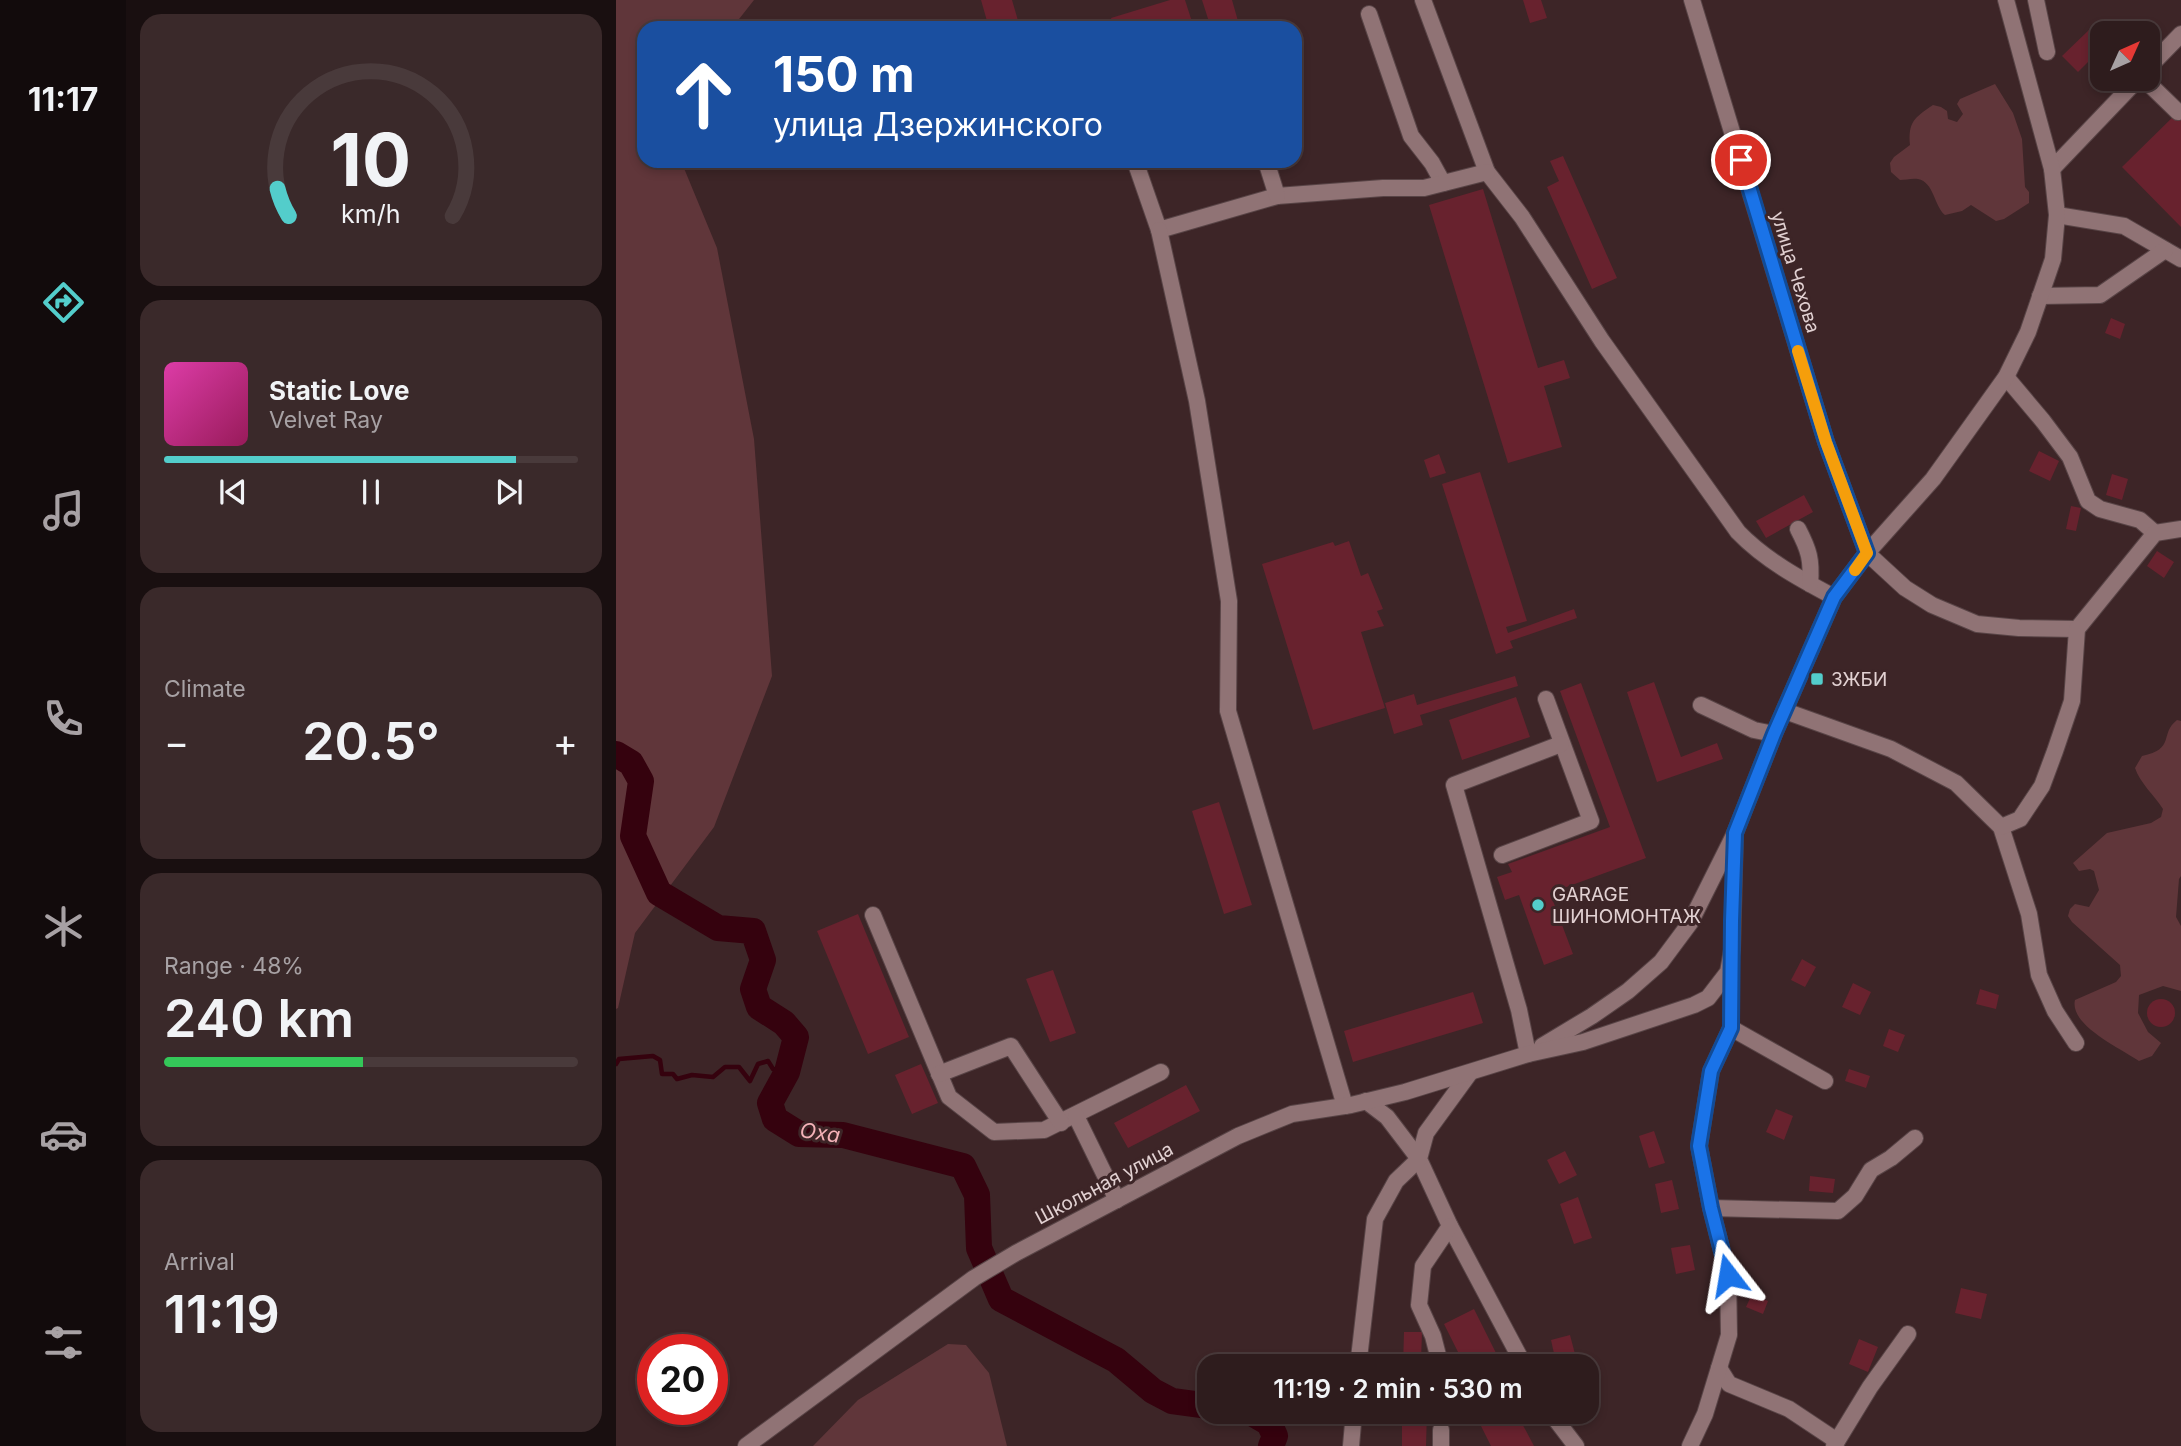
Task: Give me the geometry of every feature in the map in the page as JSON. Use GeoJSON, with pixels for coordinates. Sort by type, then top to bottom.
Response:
{"type":"FeatureCollection","features":[{"type":"Feature","properties":{"kind":"street"},"geometry":{"type":"LineString","coordinates":[[1423,0],[1487,172],[1522,217],[1602,341],[1738,532],[1749,544],[1834,597]]}},
{"type":"Feature","properties":{"kind":"street","name":"улица Чехова"},"geometry":{"type":"LineString","coordinates":[[1692,0],[1826,442],[1867,553]]}},
{"type":"Feature","properties":{"kind":"street"},"geometry":{"type":"LineString","coordinates":[[1528,1054],[1628,991],[1661,962],[1690,923],[1735,833],[1774,734],[1834,597],[1867,553],[1933,479],[2006,377],[2028,332],[2053,258],[2057,215],[2052,169],[2006,0]]}},
{"type":"Feature","properties":{"kind":"street"},"geometry":{"type":"LineString","coordinates":[[2036,0],[2047,52]]}},
{"type":"Feature","properties":{"kind":"street"},"geometry":{"type":"LineString","coordinates":[[1369,14],[1411,136],[1433,163],[1443,183]]}},
{"type":"Feature","properties":{"kind":"street"},"geometry":{"type":"LineString","coordinates":[[2160,56],[2181,34]]}},
{"type":"Feature","properties":{"kind":"street"},"geometry":{"type":"LineString","coordinates":[[2052,169],[2127,91]]}},
{"type":"Feature","properties":{"kind":"street"},"geometry":{"type":"LineString","coordinates":[[2156,91],[2178,112]]}},
{"type":"Feature","properties":{"kind":"street"},"geometry":{"type":"LineString","coordinates":[[1137,168],[1159,230],[1197,401],[1229,601],[1228,711],[1345,1106]]}},
{"type":"Feature","properties":{"kind":"street"},"geometry":{"type":"LineString","coordinates":[[1268,168],[1277,196]]}},
{"type":"Feature","properties":{"kind":"street"},"geometry":{"type":"LineString","coordinates":[[1159,230],[1277,196],[1382,188],[1424,188],[1487,172]]}},
{"type":"Feature","properties":{"kind":"street"},"geometry":{"type":"LineString","coordinates":[[2057,215],[2124,226],[2181,259]]}},
{"type":"Feature","properties":{"kind":"street"},"geometry":{"type":"LineString","coordinates":[[2040,296],[2100,295],[2165,250]]}},
{"type":"Feature","properties":{"kind":"street"},"geometry":{"type":"LineString","coordinates":[[2006,377],[2070,457],[2088,501],[2101,509],[2140,520],[2155,533]]}},
{"type":"Feature","properties":{"kind":"street"},"geometry":{"type":"LineString","coordinates":[[1798,529],[1812,561],[1810,584]]}},
{"type":"Feature","properties":{"kind":"street"},"geometry":{"type":"LineString","coordinates":[[2001,827],[2020,819],[2042,786],[2072,701],[2077,629],[2155,533],[2181,529]]}},
{"type":"Feature","properties":{"kind":"street"},"geometry":{"type":"LineString","coordinates":[[1867,553],[1905,588],[1932,605],[1977,624],[2077,629]]}},
{"type":"Feature","properties":{"kind":"street"},"geometry":{"type":"LineString","coordinates":[[1502,855],[1591,821],[1546,699]]}},
{"type":"Feature","properties":{"kind":"street"},"geometry":{"type":"LineString","coordinates":[[1701,705],[1754,730],[1774,734]]}},
{"type":"Feature","properties":{"kind":"street"},"geometry":{"type":"LineString","coordinates":[[1785,711],[1891,749],[1956,783],[2001,827],[2028,914],[2039,975],[2054,1011],[2076,1043]]}},
{"type":"Feature","properties":{"kind":"street"},"geometry":{"type":"LineString","coordinates":[[1528,1054],[1519,1010],[1454,785],[1561,744]]}},
{"type":"Feature","properties":{"kind":"street"},"geometry":{"type":"LineString","coordinates":[[1690,1446],[1705,1414],[1729,1335],[1728,1275],[1699,1146],[1711,1071],[1731,1028],[1735,833]]}},
{"type":"Feature","properties":{"kind":"street"},"geometry":{"type":"LineString","coordinates":[[873,915],[949,1097],[994,1132],[1044,1130],[1161,1072]]}},
{"type":"Feature","properties":{"kind":"street"},"geometry":{"type":"LineString","coordinates":[[1528,1054],[1583,1042],[1708,998],[1728,972],[1732,950]]}},
{"type":"Feature","properties":{"kind":"street"},"geometry":{"type":"LineString","coordinates":[[1731,1028],[1825,1082]]}},
{"type":"Feature","properties":{"kind":"street"},"geometry":{"type":"LineString","coordinates":[[939,1074],[1011,1046],[1060,1123]]}},
{"type":"Feature","properties":{"kind":"street","name":"Школьная улица"},"geometry":{"type":"LineString","coordinates":[[747,1446],[974,1278],[1238,1136],[1292,1114],[1366,1101],[1469,1074],[1528,1054]]}},
{"type":"Feature","properties":{"kind":"street"},"geometry":{"type":"LineString","coordinates":[[1359,1354],[1375,1219],[1396,1181],[1419,1159],[1426,1133],[1469,1074]]}},
{"type":"Feature","properties":{"kind":"street"},"geometry":{"type":"LineString","coordinates":[[1366,1101],[1387,1117],[1419,1159],[1450,1226],[1518,1354]]}},
{"type":"Feature","properties":{"kind":"street"},"geometry":{"type":"LineString","coordinates":[[1076,1116],[1117,1200]]}},
{"type":"Feature","properties":{"kind":"street"},"geometry":{"type":"LineString","coordinates":[[1711,1208],[1838,1212],[1855,1196],[1871,1170],[1915,1138]]}},
{"type":"Feature","properties":{"kind":"street"},"geometry":{"type":"LineString","coordinates":[[1438,1354],[1419,1305],[1423,1266],[1450,1226]]}},
{"type":"Feature","properties":{"kind":"street"},"geometry":{"type":"LineString","coordinates":[[1719,1368],[1730,1384],[1789,1409],[1835,1443],[1908,1334]]}},
{"type":"Feature","properties":{"kind":"street"},"geometry":{"type":"LineString","coordinates":[[1351,1446],[1353,1424]]}},
{"type":"Feature","properties":{"kind":"street"},"geometry":{"type":"LineString","coordinates":[[1559,1424],[1576,1446]]}},
{"type":"Feature","properties":{"kind":"shaded area"},"geometry":{"type":"Polygon","coordinates":[[[616,0],[754,0],[738,21],[637,21],[637,168],[684,168],[717,248],[754,439],[772,676],[714,827],[635,933],[616,1009],[616,0]]]}},
{"type":"Feature","properties":{"kind":"shaded area"},"geometry":{"type":"Polygon","coordinates":[[[1995,84],[2013,113],[2022,139],[2025,187],[2029,192],[2029,203],[1996,221],[1971,205],[1962,211],[1945,215],[1931,189],[1923,181],[1900,180],[1891,172],[1890,163],[1910,145],[1911,126],[1921,114],[1933,105],[1947,111],[1948,119],[1957,122],[1963,114],[1957,104],[1960,99],[1995,84]]]}},
{"type":"Feature","properties":{"kind":"shaded area"},"geometry":{"type":"Polygon","coordinates":[[[2177,720],[2181,721],[2181,876],[2176,917],[2181,926],[2181,991],[2163,986],[2139,995],[2138,1013],[2148,1032],[2161,1043],[2152,1056],[2139,1061],[2088,1027],[2075,1009],[2075,1000],[2116,982],[2121,976],[2120,965],[2068,916],[2075,904],[2089,907],[2099,890],[2094,871],[2079,871],[2073,863],[2107,833],[2151,823],[2161,817],[2163,809],[2135,768],[2142,756],[2153,753],[2163,745],[2177,720]]]}},
{"type":"Feature","properties":{"kind":"shaded area"},"geometry":{"type":"Polygon","coordinates":[[[948,1344],[966,1345],[989,1373],[1007,1446],[813,1446],[858,1400],[948,1344]]]}},
{"type":"Feature","properties":{"kind":"building"},"geometry":{"type":"Polygon","coordinates":[[[981,0],[1012,0],[1018,21],[987,21],[981,0]]]}},
{"type":"Feature","properties":{"kind":"building"},"geometry":{"type":"Polygon","coordinates":[[[1170,0],[1185,0],[1192,21],[1112,21],[1111,18],[1170,0]]]}},
{"type":"Feature","properties":{"kind":"building"},"geometry":{"type":"Polygon","coordinates":[[[1202,0],[1232,0],[1238,21],[1209,21],[1202,0]]]}},
{"type":"Feature","properties":{"kind":"building"},"geometry":{"type":"Polygon","coordinates":[[[1523,0],[1541,0],[1547,18],[1530,23],[1523,0]]]}},
{"type":"Feature","properties":{"kind":"building"},"geometry":{"type":"Polygon","coordinates":[[[2090,29],[2090,60],[2078,72],[2062,56],[2090,29]]]}},
{"type":"Feature","properties":{"kind":"building"},"geometry":{"type":"Polygon","coordinates":[[[2181,109],[2181,227],[2122,167],[2181,109]]]}},
{"type":"Feature","properties":{"kind":"building"},"geometry":{"type":"Polygon","coordinates":[[[1563,156],[1617,278],[1592,289],[1547,187],[1559,181],[1550,161],[1563,156]]]}},
{"type":"Feature","properties":{"kind":"building"},"geometry":{"type":"Polygon","coordinates":[[[1483,189],[1538,368],[1564,360],[1570,378],[1544,386],[1562,447],[1508,463],[1429,205],[1483,189]]]}},
{"type":"Feature","properties":{"kind":"building"},"geometry":{"type":"Polygon","coordinates":[[[2111,318],[2125,324],[2120,339],[2105,333],[2111,318]]]}},
{"type":"Feature","properties":{"kind":"building"},"geometry":{"type":"Polygon","coordinates":[[[2039,451],[2059,461],[2050,481],[2029,471],[2039,451]]]}},
{"type":"Feature","properties":{"kind":"building"},"geometry":{"type":"Polygon","coordinates":[[[1439,454],[1446,473],[1430,478],[1424,460],[1439,454]]]}},
{"type":"Feature","properties":{"kind":"building"},"geometry":{"type":"Polygon","coordinates":[[[1480,472],[1527,621],[1506,627],[1508,633],[1574,609],[1577,618],[1510,641],[1513,648],[1496,654],[1442,484],[1480,472]]]}},
{"type":"Feature","properties":{"kind":"building"},"geometry":{"type":"Polygon","coordinates":[[[2112,474],[2128,479],[2122,500],[2106,495],[2112,474]]]}},
{"type":"Feature","properties":{"kind":"building"},"geometry":{"type":"Polygon","coordinates":[[[1804,495],[1813,512],[1766,538],[1756,521],[1804,495]]]}},
{"type":"Feature","properties":{"kind":"building"},"geometry":{"type":"Polygon","coordinates":[[[2071,506],[2081,508],[2076,531],[2066,529],[2071,506]]]}},
{"type":"Feature","properties":{"kind":"building"},"geometry":{"type":"Polygon","coordinates":[[[1349,541],[1361,576],[1368,573],[1383,609],[1377,611],[1384,626],[1361,632],[1385,708],[1313,730],[1262,564],[1333,542],[1335,546],[1349,541]]]}},
{"type":"Feature","properties":{"kind":"building"},"geometry":{"type":"Polygon","coordinates":[[[2157,551],[2174,562],[2164,578],[2147,566],[2157,551]]]}},
{"type":"Feature","properties":{"kind":"building"},"geometry":{"type":"Polygon","coordinates":[[[1515,676],[1518,686],[1420,715],[1423,725],[1394,734],[1385,703],[1414,694],[1417,705],[1515,676]]]}},
{"type":"Feature","properties":{"kind":"building"},"geometry":{"type":"Polygon","coordinates":[[[1654,682],[1681,757],[1717,743],[1723,759],[1657,782],[1627,692],[1654,682]]]}},
{"type":"Feature","properties":{"kind":"building"},"geometry":{"type":"Polygon","coordinates":[[[1581,683],[1646,858],[1550,893],[1573,954],[1544,965],[1519,895],[1505,900],[1497,877],[1512,872],[1508,864],[1610,827],[1560,691],[1581,683]]]}},
{"type":"Feature","properties":{"kind":"building"},"geometry":{"type":"Polygon","coordinates":[[[1516,697],[1530,737],[1462,760],[1449,720],[1516,697]]]}},
{"type":"Feature","properties":{"kind":"building"},"geometry":{"type":"Polygon","coordinates":[[[1219,802],[1252,905],[1224,914],[1192,811],[1219,802]]]}},
{"type":"Feature","properties":{"kind":"building"},"geometry":{"type":"Polygon","coordinates":[[[858,914],[909,1037],[868,1054],[817,931],[858,914]]]}},
{"type":"Feature","properties":{"kind":"building"},"geometry":{"type":"Polygon","coordinates":[[[1802,959],[1816,967],[1805,987],[1791,980],[1802,959]]]}},
{"type":"Feature","properties":{"kind":"building"},"geometry":{"type":"Polygon","coordinates":[[[1053,970],[1076,1033],[1050,1042],[1026,979],[1053,970]]]}},
{"type":"Feature","properties":{"kind":"building"},"geometry":{"type":"Polygon","coordinates":[[[1853,983],[1871,992],[1860,1015],[1842,1007],[1853,983]]]}},
{"type":"Feature","properties":{"kind":"building"},"geometry":{"type":"Polygon","coordinates":[[[1980,989],[1999,995],[1996,1009],[1976,1004],[1980,989]]]}},
{"type":"Feature","properties":{"kind":"building"},"geometry":{"type":"Polygon","coordinates":[[[1473,992],[1483,1023],[1353,1062],[1344,1031],[1473,992]]]}},
{"type":"Feature","properties":{"kind":"building"},"geometry":{"type":"Polygon","coordinates":[[[2161,999],[2171,1003],[2175,1013],[2171,1023],[2161,1027],[2151,1023],[2147,1013],[2151,1003],[2161,999]]]}},
{"type":"Feature","properties":{"kind":"building"},"geometry":{"type":"Polygon","coordinates":[[[1889,1029],[1905,1035],[1898,1052],[1883,1046],[1889,1029]]]}},
{"type":"Feature","properties":{"kind":"building"},"geometry":{"type":"Polygon","coordinates":[[[921,1064],[938,1103],[912,1114],[895,1075],[921,1064]]]}},
{"type":"Feature","properties":{"kind":"building"},"geometry":{"type":"Polygon","coordinates":[[[1849,1069],[1870,1076],[1866,1088],[1845,1081],[1849,1069]]]}},
{"type":"Feature","properties":{"kind":"building"},"geometry":{"type":"Polygon","coordinates":[[[1186,1085],[1200,1111],[1128,1148],[1114,1123],[1186,1085]]]}},
{"type":"Feature","properties":{"kind":"building"},"geometry":{"type":"Polygon","coordinates":[[[1776,1109],[1793,1116],[1784,1140],[1766,1132],[1776,1109]]]}},
{"type":"Feature","properties":{"kind":"building"},"geometry":{"type":"Polygon","coordinates":[[[1654,1131],[1665,1163],[1649,1168],[1639,1136],[1654,1131]]]}},
{"type":"Feature","properties":{"kind":"building"},"geometry":{"type":"Polygon","coordinates":[[[1565,1151],[1577,1175],[1559,1184],[1547,1160],[1565,1151]]]}},
{"type":"Feature","properties":{"kind":"building"},"geometry":{"type":"Polygon","coordinates":[[[1810,1176],[1835,1179],[1833,1193],[1809,1191],[1810,1176]]]}},
{"type":"Feature","properties":{"kind":"building"},"geometry":{"type":"Polygon","coordinates":[[[1672,1180],[1679,1209],[1661,1213],[1655,1184],[1672,1180]]]}},
{"type":"Feature","properties":{"kind":"building"},"geometry":{"type":"Polygon","coordinates":[[[1578,1197],[1592,1238],[1574,1244],[1560,1204],[1578,1197]]]}},
{"type":"Feature","properties":{"kind":"building"},"geometry":{"type":"Polygon","coordinates":[[[1690,1245],[1695,1270],[1676,1274],[1671,1248],[1690,1245]]]}},
{"type":"Feature","properties":{"kind":"building"},"geometry":{"type":"Polygon","coordinates":[[[1961,1288],[1987,1294],[1981,1319],[1955,1313],[1961,1288]]]}},
{"type":"Feature","properties":{"kind":"building"},"geometry":{"type":"Polygon","coordinates":[[[1752,1294],[1768,1301],[1763,1314],[1746,1307],[1752,1294]]]}},
{"type":"Feature","properties":{"kind":"building"},"geometry":{"type":"Polygon","coordinates":[[[1474,1309],[1496,1353],[1459,1354],[1444,1324],[1474,1309]]]}},
{"type":"Feature","properties":{"kind":"building"},"geometry":{"type":"Polygon","coordinates":[[[1404,1332],[1422,1332],[1421,1354],[1403,1354],[1404,1332]]]}},
{"type":"Feature","properties":{"kind":"building"},"geometry":{"type":"Polygon","coordinates":[[[1570,1335],[1575,1354],[1554,1354],[1551,1340],[1570,1335]]]}},
{"type":"Feature","properties":{"kind":"building"},"geometry":{"type":"Polygon","coordinates":[[[1859,1339],[1878,1347],[1868,1372],[1849,1364],[1859,1339]]]}},
{"type":"Feature","properties":{"kind":"building"},"geometry":{"type":"Polygon","coordinates":[[[1402,1424],[1427,1424],[1426,1446],[1402,1446],[1402,1424]]]}},
{"type":"Feature","properties":{"kind":"building"},"geometry":{"type":"Polygon","coordinates":[[[1480,1424],[1522,1424],[1534,1446],[1491,1446],[1480,1424]]]}},
{"type":"Feature","properties":{"kind":"waterway","name":"Оха"},"geometry":{"type":"LineString","coordinates":[[616,754],[631,763],[641,781],[633,836],[659,893],[718,928],[753,931],[763,960],[753,989],[759,1007],[784,1023],[796,1037],[787,1072],[770,1103],[775,1119],[799,1134],[843,1135],[963,1166],[977,1195],[979,1248],[1001,1299],[1116,1360],[1153,1391],[1172,1401],[1197,1404]]}},
{"type":"Feature","properties":{"kind":"waterway"},"geometry":{"type":"LineString","coordinates":[[616,1064],[619,1059],[653,1056],[660,1060],[662,1074],[673,1074],[677,1079],[692,1075],[713,1077],[725,1067],[739,1067],[750,1081],[758,1064],[768,1061],[773,1069],[787,1072]]}},
{"type":"Feature","properties":{"kind":"waterway","name":"Оха"},"geometry":{"type":"LineString","coordinates":[[1269,1424],[1275,1436],[1271,1446]]}},
{"type":"Feature","properties":{"kind":"slow traffic"},"geometry":{"type":"LineString","coordinates":[[1798,351],[1826,442],[1867,553],[1855,570]]}},
{"type":"Feature","properties":{"kind":"place","name":"ЗЖБИ"},"geometry":{"type":"Point","coordinates":[1817,679]}},
{"type":"Feature","properties":{"kind":"place","name":"GARAGE ШИНОМОНТАЖ"},"geometry":{"type":"Point","coordinates":[1538,905]}},
{"type":"Feature","properties":{"kind":"route"},"geometry":{"type":"LineString","coordinates":[[1728,1275],[1699,1146],[1711,1071],[1731,1028],[1735,833],[1774,734],[1834,597],[1867,553],[1826,442],[1741,160]]}}]}
